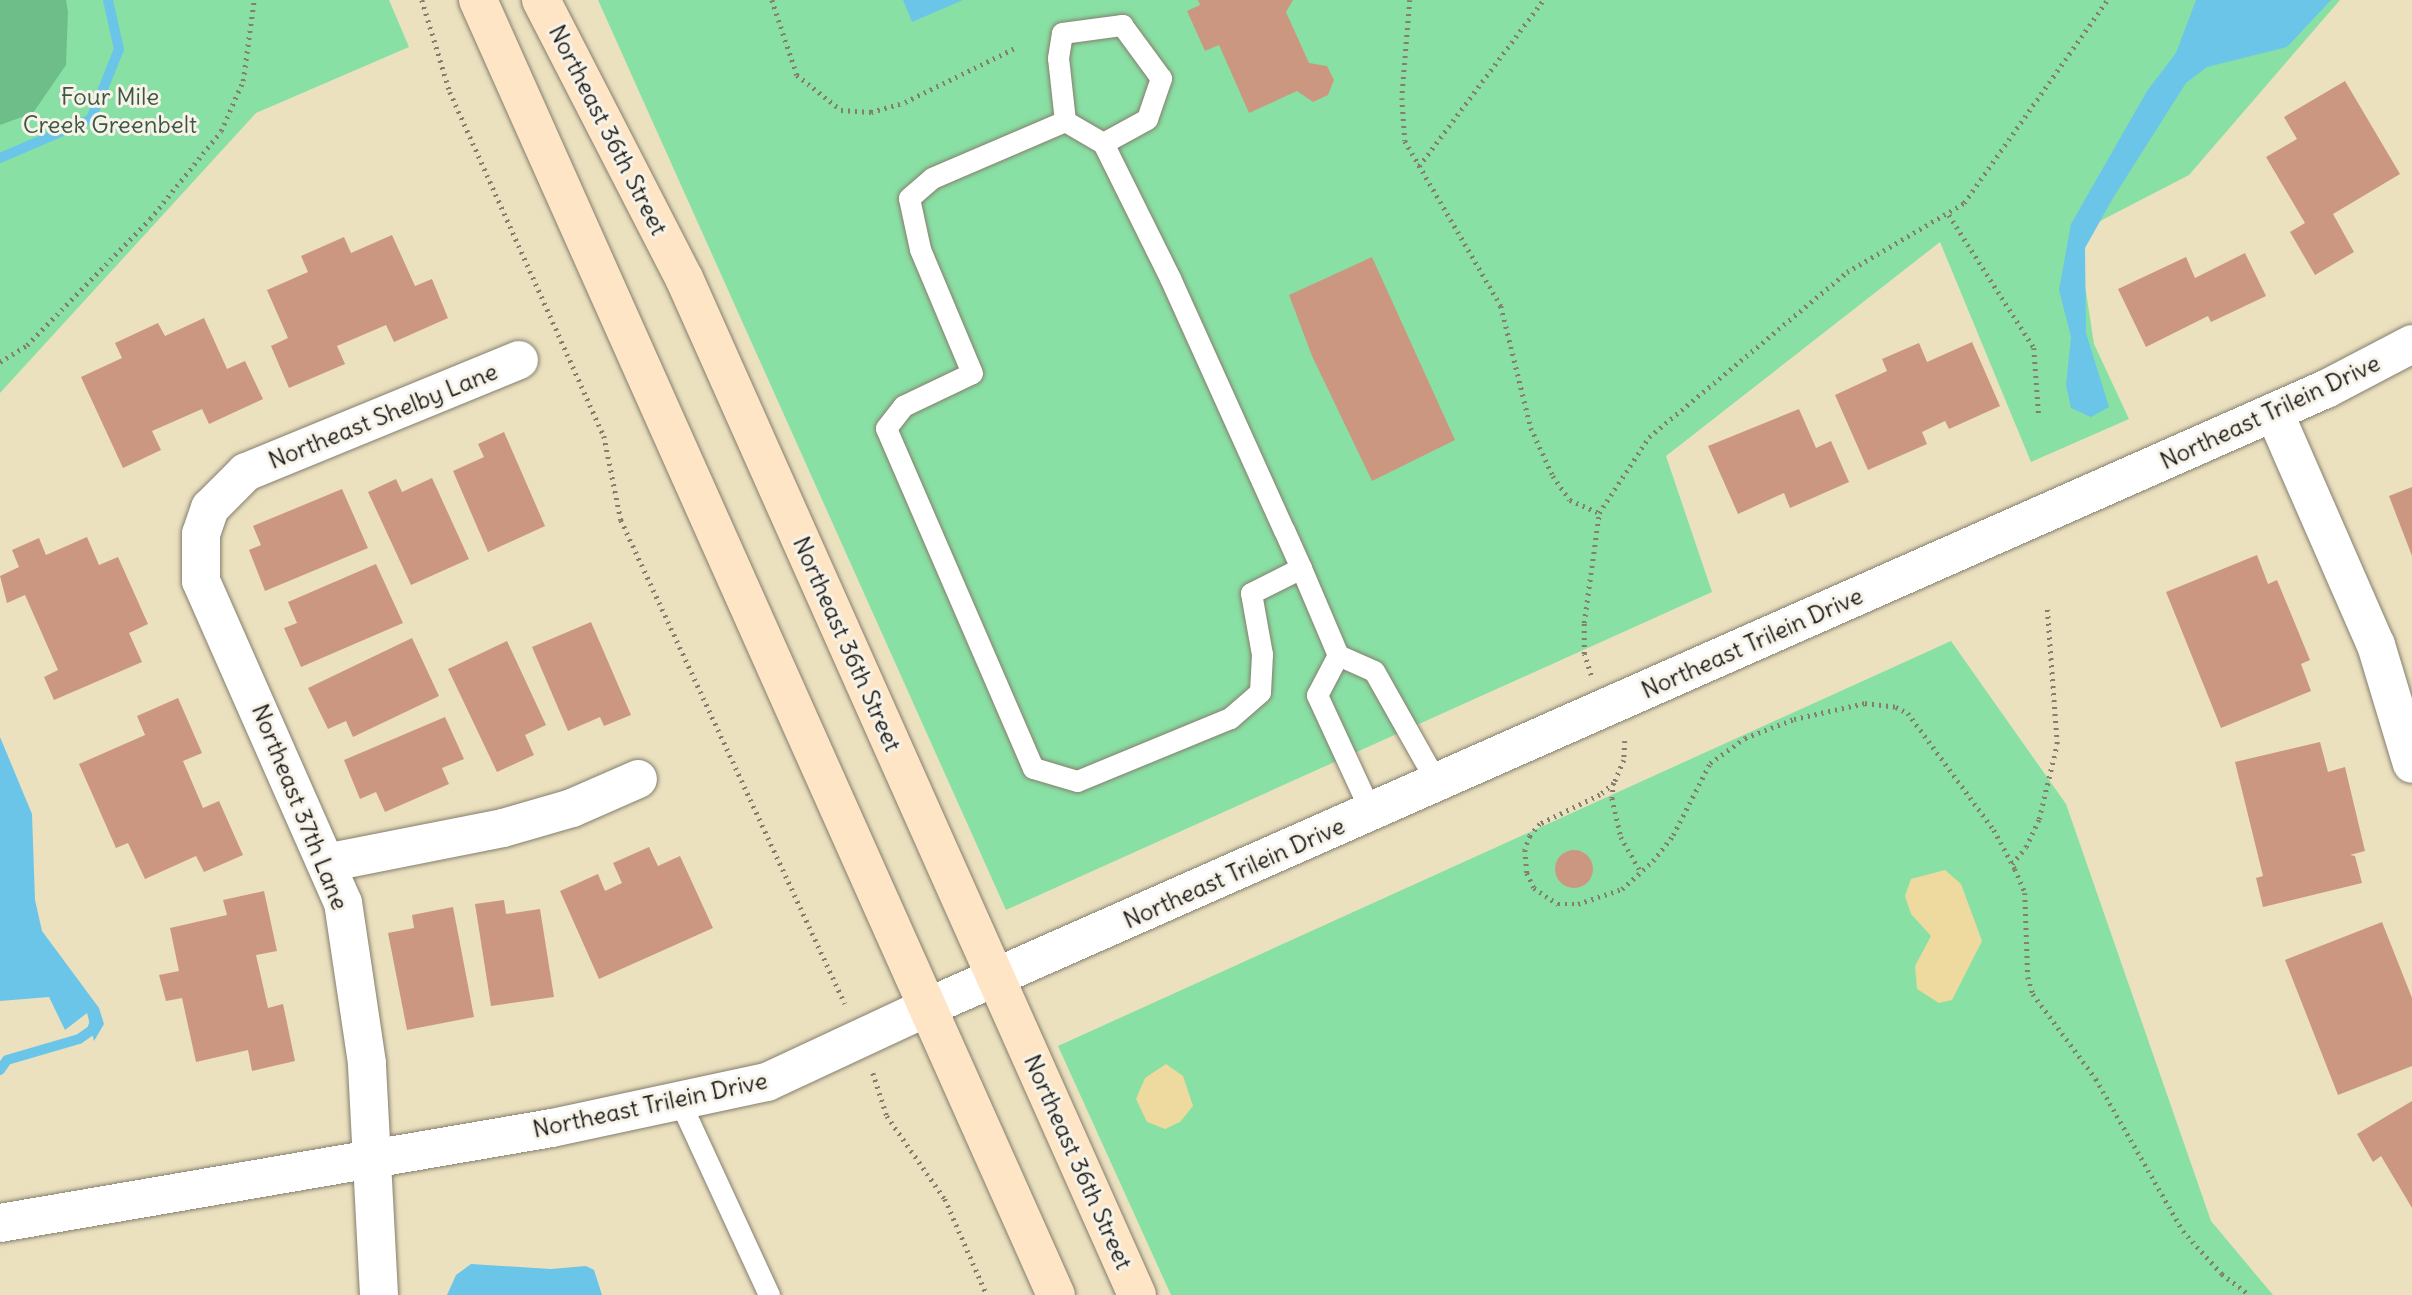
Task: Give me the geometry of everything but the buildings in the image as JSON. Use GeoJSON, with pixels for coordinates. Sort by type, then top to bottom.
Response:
{"type":"FeatureCollection","features":[{"type":"Feature","properties":{"kind":"main road"},"geometry":{"type":"LineString","coordinates":[[478,0],[1056,1295]]}},
{"type":"Feature","properties":{"kind":"main road","name":"Northeast 36th Street"},"geometry":{"type":"LineString","coordinates":[[541,0],[684,278],[1138,1295]]}},
{"type":"Feature","properties":{"kind":"street","name":"Northeast Trilein Drive"},"geometry":{"type":"LineString","coordinates":[[0,1223],[375,1156],[552,1128],[767,1082],[928,1007],[997,979],[2274,412],[2412,344]]}},
{"type":"Feature","properties":{"kind":"street","name":"Northeast Shelby Lane"},"geometry":{"type":"LineString","coordinates":[[246,472],[519,360]]}},
{"type":"Feature","properties":{"kind":"street"},"geometry":{"type":"LineString","coordinates":[[2274,412],[2376,645],[2412,764]]}},
{"type":"Feature","properties":{"kind":"street","name":"Northeast 37th Lane"},"geometry":{"type":"LineString","coordinates":[[246,472],[209,508],[198,555],[201,581],[343,903],[356,972],[375,1156],[379,1295]]}},
{"type":"Feature","properties":{"kind":"street"},"geometry":{"type":"LineString","coordinates":[[326,863],[503,828],[572,808],[638,779]]}},
{"type":"Feature","properties":{"kind":"lane"},"geometry":{"type":"LineString","coordinates":[[1065,121],[1058,58],[1062,33],[1122,25],[1161,78],[1147,119],[1103,143]]}},
{"type":"Feature","properties":{"kind":"lane"},"geometry":{"type":"LineString","coordinates":[[1065,121],[1103,143],[1154,245],[1338,655],[1374,671],[1437,783]]}},
{"type":"Feature","properties":{"kind":"lane"},"geometry":{"type":"LineString","coordinates":[[1065,121],[932,178],[909,198],[920,249],[972,373],[903,406],[886,428],[1033,768],[1077,781],[1230,718],[1260,692],[1262,654],[1251,593],[1301,568]]}},
{"type":"Feature","properties":{"kind":"lane"},"geometry":{"type":"LineString","coordinates":[[1338,655],[1317,695],[1371,812]]}},
{"type":"Feature","properties":{"kind":"lane"},"geometry":{"type":"LineString","coordinates":[[679,1101],[769,1295]]}},
{"type":"Feature","properties":{"kind":"path"},"geometry":{"type":"LineString","coordinates":[[0,362],[27,345],[150,219],[221,131],[243,81],[254,0]]}},
{"type":"Feature","properties":{"kind":"path"},"geometry":{"type":"LineString","coordinates":[[422,0],[450,92],[604,436],[621,520],[861,1038],[887,1116],[945,1199],[987,1295]]}},
{"type":"Feature","properties":{"kind":"path"},"geometry":{"type":"LineString","coordinates":[[772,0],[797,75],[841,110],[871,112],[905,102],[1015,48]]}},
{"type":"Feature","properties":{"kind":"path"},"geometry":{"type":"LineString","coordinates":[[1410,0],[1401,122],[1405,141],[1501,306],[1531,428],[1553,476],[1570,499],[1599,513]]}},
{"type":"Feature","properties":{"kind":"path"},"geometry":{"type":"LineString","coordinates":[[1419,166],[1543,0]]}},
{"type":"Feature","properties":{"kind":"path"},"geometry":{"type":"LineString","coordinates":[[2107,0],[1978,187],[1949,215],[1896,240],[1847,272],[1797,318],[1668,418],[1649,437],[1599,513],[1584,623],[1584,654],[1625,735],[1624,760],[1614,783],[1600,795],[1540,824],[1530,836],[1524,863],[1534,888],[1558,904],[1597,899],[1622,888],[1665,848],[1700,777],[1726,749],[1794,719],[1865,703],[1896,707],[1916,722],[1994,830],[2012,864],[2025,892],[2028,977],[2034,995],[2103,1089],[2183,1231],[2222,1274],[2250,1295]]}},
{"type":"Feature","properties":{"kind":"path"},"geometry":{"type":"LineString","coordinates":[[1949,215],[2034,348],[2039,417]]}},
{"type":"Feature","properties":{"kind":"path"},"geometry":{"type":"LineString","coordinates":[[2012,864],[2026,847],[2039,819],[2057,744],[2047,609]]}},
{"type":"Feature","properties":{"kind":"path"},"geometry":{"type":"LineString","coordinates":[[1614,783],[1618,826],[1641,872]]}},
{"type":"Feature","properties":{"kind":"green space","name":"Four Mile Creek Greenbelt"},"geometry":{"type":"Polygon","coordinates":[[[0,0],[389,0],[409,47],[256,113],[0,393],[0,0]]]}},
{"type":"Feature","properties":{"kind":"green space"},"geometry":{"type":"Polygon","coordinates":[[[0,0],[66,0],[68,12],[66,65],[33,113],[0,125],[0,0]]]}},
{"type":"Feature","properties":{"kind":"green space"},"geometry":{"type":"Polygon","coordinates":[[[598,0],[2340,0],[2189,175],[2077,233],[2094,344],[2129,419],[2031,462],[1940,242],[1666,456],[1712,592],[1006,910],[598,0]]]}},
{"type":"Feature","properties":{"kind":"green space"},"geometry":{"type":"Polygon","coordinates":[[[1951,641],[2066,804],[2211,1221],[2273,1295],[1171,1295],[1058,1046],[1951,641]]]}},
{"type":"Feature","properties":{"kind":"sand"},"geometry":{"type":"Polygon","coordinates":[[[1945,870],[1961,884],[1982,941],[1952,1000],[1939,1003],[1917,989],[1915,966],[1931,936],[1911,914],[1905,896],[1911,879],[1945,870]]]}},
{"type":"Feature","properties":{"kind":"sand"},"geometry":{"type":"Polygon","coordinates":[[[1166,1064],[1183,1076],[1193,1106],[1180,1122],[1165,1129],[1147,1122],[1136,1099],[1145,1078],[1166,1064]]]}},
{"type":"Feature","properties":{"kind":"water"},"geometry":{"type":"Polygon","coordinates":[[[903,0],[963,0],[912,22],[903,0]]]}},
{"type":"Feature","properties":{"kind":"water"},"geometry":{"type":"Polygon","coordinates":[[[2196,0],[2331,0],[2287,47],[2207,67],[2186,83],[2113,198],[2085,248],[2086,333],[2109,407],[2091,417],[2071,408],[2066,385],[2071,337],[2059,290],[2071,224],[2147,91],[2176,53],[2196,0]]]}},
{"type":"Feature","properties":{"kind":"water"},"geometry":{"type":"Polygon","coordinates":[[[0,737],[32,814],[35,900],[42,931],[99,1008],[104,1024],[94,1041],[87,1013],[65,1030],[49,997],[0,1001],[0,737]]]}},
{"type":"Feature","properties":{"kind":"water"},"geometry":{"type":"Polygon","coordinates":[[[471,1264],[551,1269],[586,1266],[594,1270],[602,1295],[447,1295],[456,1275],[471,1264]]]}},
{"type":"Feature","properties":{"kind":"waterway"},"geometry":{"type":"LineString","coordinates":[[0,158],[91,119],[119,49],[108,0]]}},
{"type":"Feature","properties":{"kind":"waterway"},"geometry":{"type":"LineString","coordinates":[[0,1070],[7,1060],[79,1039],[92,1030],[96,1018]]}}]}
